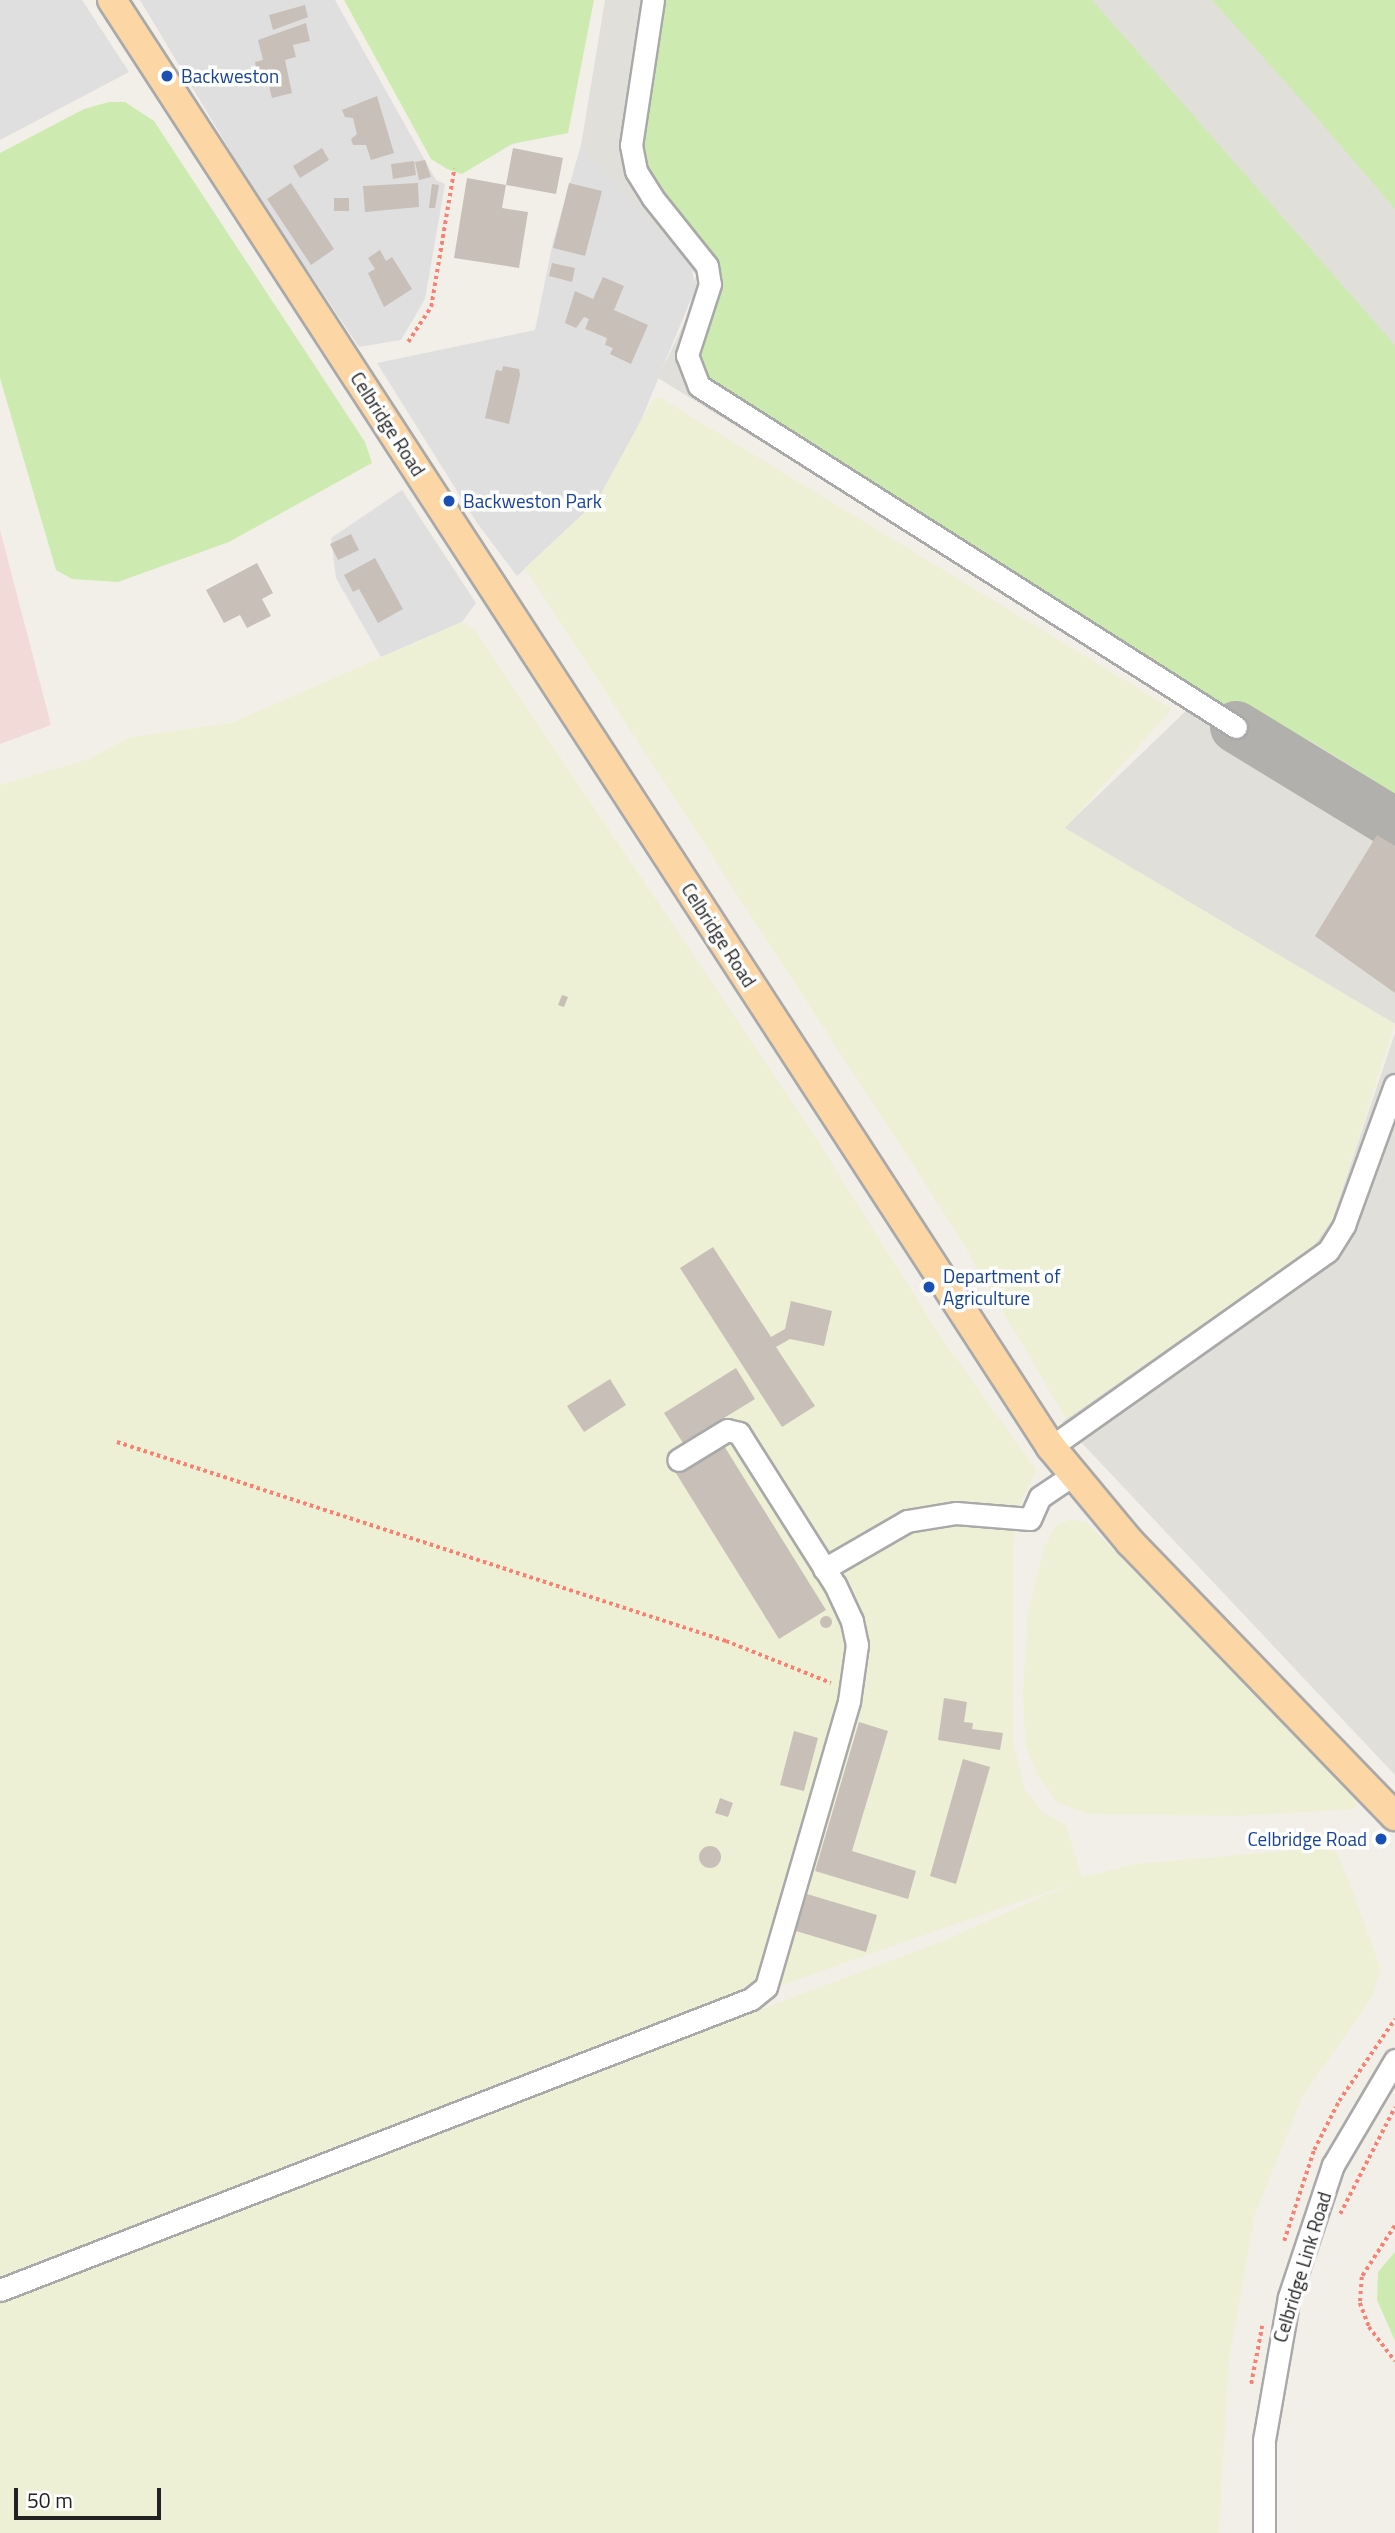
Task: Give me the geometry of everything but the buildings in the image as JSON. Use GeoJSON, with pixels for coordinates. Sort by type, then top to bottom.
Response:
{"type":"FeatureCollection","features":[{"type":"Feature","properties":{"kind":"main road","name":"Celbridge Road"},"geometry":{"type":"LineString","coordinates":[[112,0],[1051,1447],[1139,1551],[1395,1816]]}},
{"type":"Feature","properties":{"kind":"street"},"geometry":{"type":"LineString","coordinates":[[653,0],[631,145],[636,171],[652,197],[707,266],[710,284],[687,355],[699,386],[1237,727]]}},
{"type":"Feature","properties":{"kind":"street"},"geometry":{"type":"LineString","coordinates":[[1051,1447],[1328,1251],[1344,1225],[1395,1085]]}},
{"type":"Feature","properties":{"kind":"street"},"geometry":{"type":"LineString","coordinates":[[0,2290],[751,1999],[766,1987],[851,1692],[857,1656],[852,1621],[824,1569],[739,1433],[727,1430],[678,1460]]}},
{"type":"Feature","properties":{"kind":"street"},"geometry":{"type":"LineString","coordinates":[[824,1569],[908,1521],[957,1513],[1030,1519],[1040,1497],[1073,1475]]}},
{"type":"Feature","properties":{"kind":"street","name":"Celbridge Link Road"},"geometry":{"type":"LineString","coordinates":[[1264,2533],[1264,2440],[1289,2297],[1333,2165],[1395,2060]]}},
{"type":"Feature","properties":{"kind":"path"},"geometry":{"type":"LineString","coordinates":[[408,342],[431,307],[454,169]]}},
{"type":"Feature","properties":{"kind":"path"},"geometry":{"type":"LineString","coordinates":[[117,1442],[726,1641],[851,1692]]}},
{"type":"Feature","properties":{"kind":"path"},"geometry":{"type":"LineString","coordinates":[[1338,2220],[1395,2107]]}},
{"type":"Feature","properties":{"kind":"path"},"geometry":{"type":"LineString","coordinates":[[1395,2226],[1373,2257],[1360,2289],[1361,2312],[1395,2361]]}},
{"type":"Feature","properties":{"kind":"shaded area"},"geometry":{"type":"Polygon","coordinates":[[[0,0],[82,0],[129,72],[0,140],[0,0]]]}},
{"type":"Feature","properties":{"kind":"shaded area"},"geometry":{"type":"Polygon","coordinates":[[[140,0],[335,0],[436,180],[445,184],[425,299],[401,340],[359,347],[306,268],[299,266],[140,0]]]}},
{"type":"Feature","properties":{"kind":"shaded area"},"geometry":{"type":"Polygon","coordinates":[[[605,0],[1395,0],[1395,1024],[1064,828],[1190,707],[658,378],[688,315],[696,275],[581,145],[605,0]]]}},
{"type":"Feature","properties":{"kind":"shaded area"},"geometry":{"type":"Polygon","coordinates":[[[581,145],[690,263],[696,287],[628,452],[597,501],[517,576],[477,523],[377,363],[535,330],[553,242],[581,145]]]}},
{"type":"Feature","properties":{"kind":"shaded area"},"geometry":{"type":"Polygon","coordinates":[[[402,490],[476,603],[462,622],[381,657],[336,578],[331,538],[402,490]]]}},
{"type":"Feature","properties":{"kind":"shaded area"},"geometry":{"type":"Polygon","coordinates":[[[0,530],[51,725],[0,744],[0,530]]]}},
{"type":"Feature","properties":{"kind":"shaded area"},"geometry":{"type":"Polygon","coordinates":[[[1395,1033],[1395,1775],[1062,1422],[1312,1248],[1332,1220],[1395,1033]]]}},
{"type":"Feature","properties":{"kind":"green space"},"geometry":{"type":"Polygon","coordinates":[[[344,0],[594,0],[568,133],[512,144],[462,174],[447,169],[431,159],[344,0]]]}},
{"type":"Feature","properties":{"kind":"green space"},"geometry":{"type":"Polygon","coordinates":[[[663,0],[1092,0],[1395,345],[1395,794],[1308,739],[1292,754],[1123,642],[712,386],[698,356],[721,269],[717,257],[670,209],[643,158],[651,59],[663,0]]]}},
{"type":"Feature","properties":{"kind":"green space"},"geometry":{"type":"Polygon","coordinates":[[[1212,0],[1395,0],[1395,209],[1304,103],[1212,0]]]}},
{"type":"Feature","properties":{"kind":"green space"},"geometry":{"type":"Polygon","coordinates":[[[109,102],[125,102],[154,121],[365,442],[372,463],[229,542],[118,582],[72,579],[56,570],[0,378],[0,153],[84,109],[109,102]]]}},
{"type":"Feature","properties":{"kind":"green space"},"geometry":{"type":"Polygon","coordinates":[[[659,397],[1172,709],[1065,828],[1395,1024],[1332,1220],[1312,1248],[1066,1419],[955,1230],[525,568],[597,501],[652,400],[659,397]]]}},
{"type":"Feature","properties":{"kind":"green space"},"geometry":{"type":"Polygon","coordinates":[[[462,622],[475,630],[816,1138],[939,1334],[1037,1471],[1022,1498],[1013,1549],[1013,1741],[1025,1790],[1044,1813],[1066,1825],[1082,1878],[1134,1864],[1322,1848],[1336,1851],[1349,1881],[1381,1969],[1372,1997],[1303,2096],[1255,2215],[1229,2362],[1219,2533],[0,2533],[0,2303],[553,2087],[948,1939],[1070,1884],[731,2003],[0,2281],[0,785],[89,759],[131,737],[231,723],[462,622]]]}},
{"type":"Feature","properties":{"kind":"green space"},"geometry":{"type":"Polygon","coordinates":[[[1070,1519],[1086,1522],[1183,1620],[1357,1800],[1356,1809],[1238,1816],[1090,1814],[1058,1803],[1037,1775],[1025,1744],[1023,1693],[1027,1617],[1044,1547],[1055,1527],[1070,1519]]]}},
{"type":"Feature","properties":{"kind":"green space"},"geometry":{"type":"Polygon","coordinates":[[[1395,2252],[1395,2341],[1377,2300],[1378,2272],[1395,2252]]]}},
{"type":"Feature","properties":{"kind":"taxiway"},"geometry":{"type":"LineString","coordinates":[[1236,727],[1395,824]]}},
{"type":"Feature","properties":{"kind":"place","name":"Backweston"},"geometry":{"type":"Point","coordinates":[167,76]}},
{"type":"Feature","properties":{"kind":"place","name":"Backweston Park"},"geometry":{"type":"Point","coordinates":[449,501]}},
{"type":"Feature","properties":{"kind":"place","name":"Department of Agriculture"},"geometry":{"type":"Point","coordinates":[929,1287]}},
{"type":"Feature","properties":{"kind":"place","name":"Celbridge Road"},"geometry":{"type":"Point","coordinates":[1381,1839]}}]}
